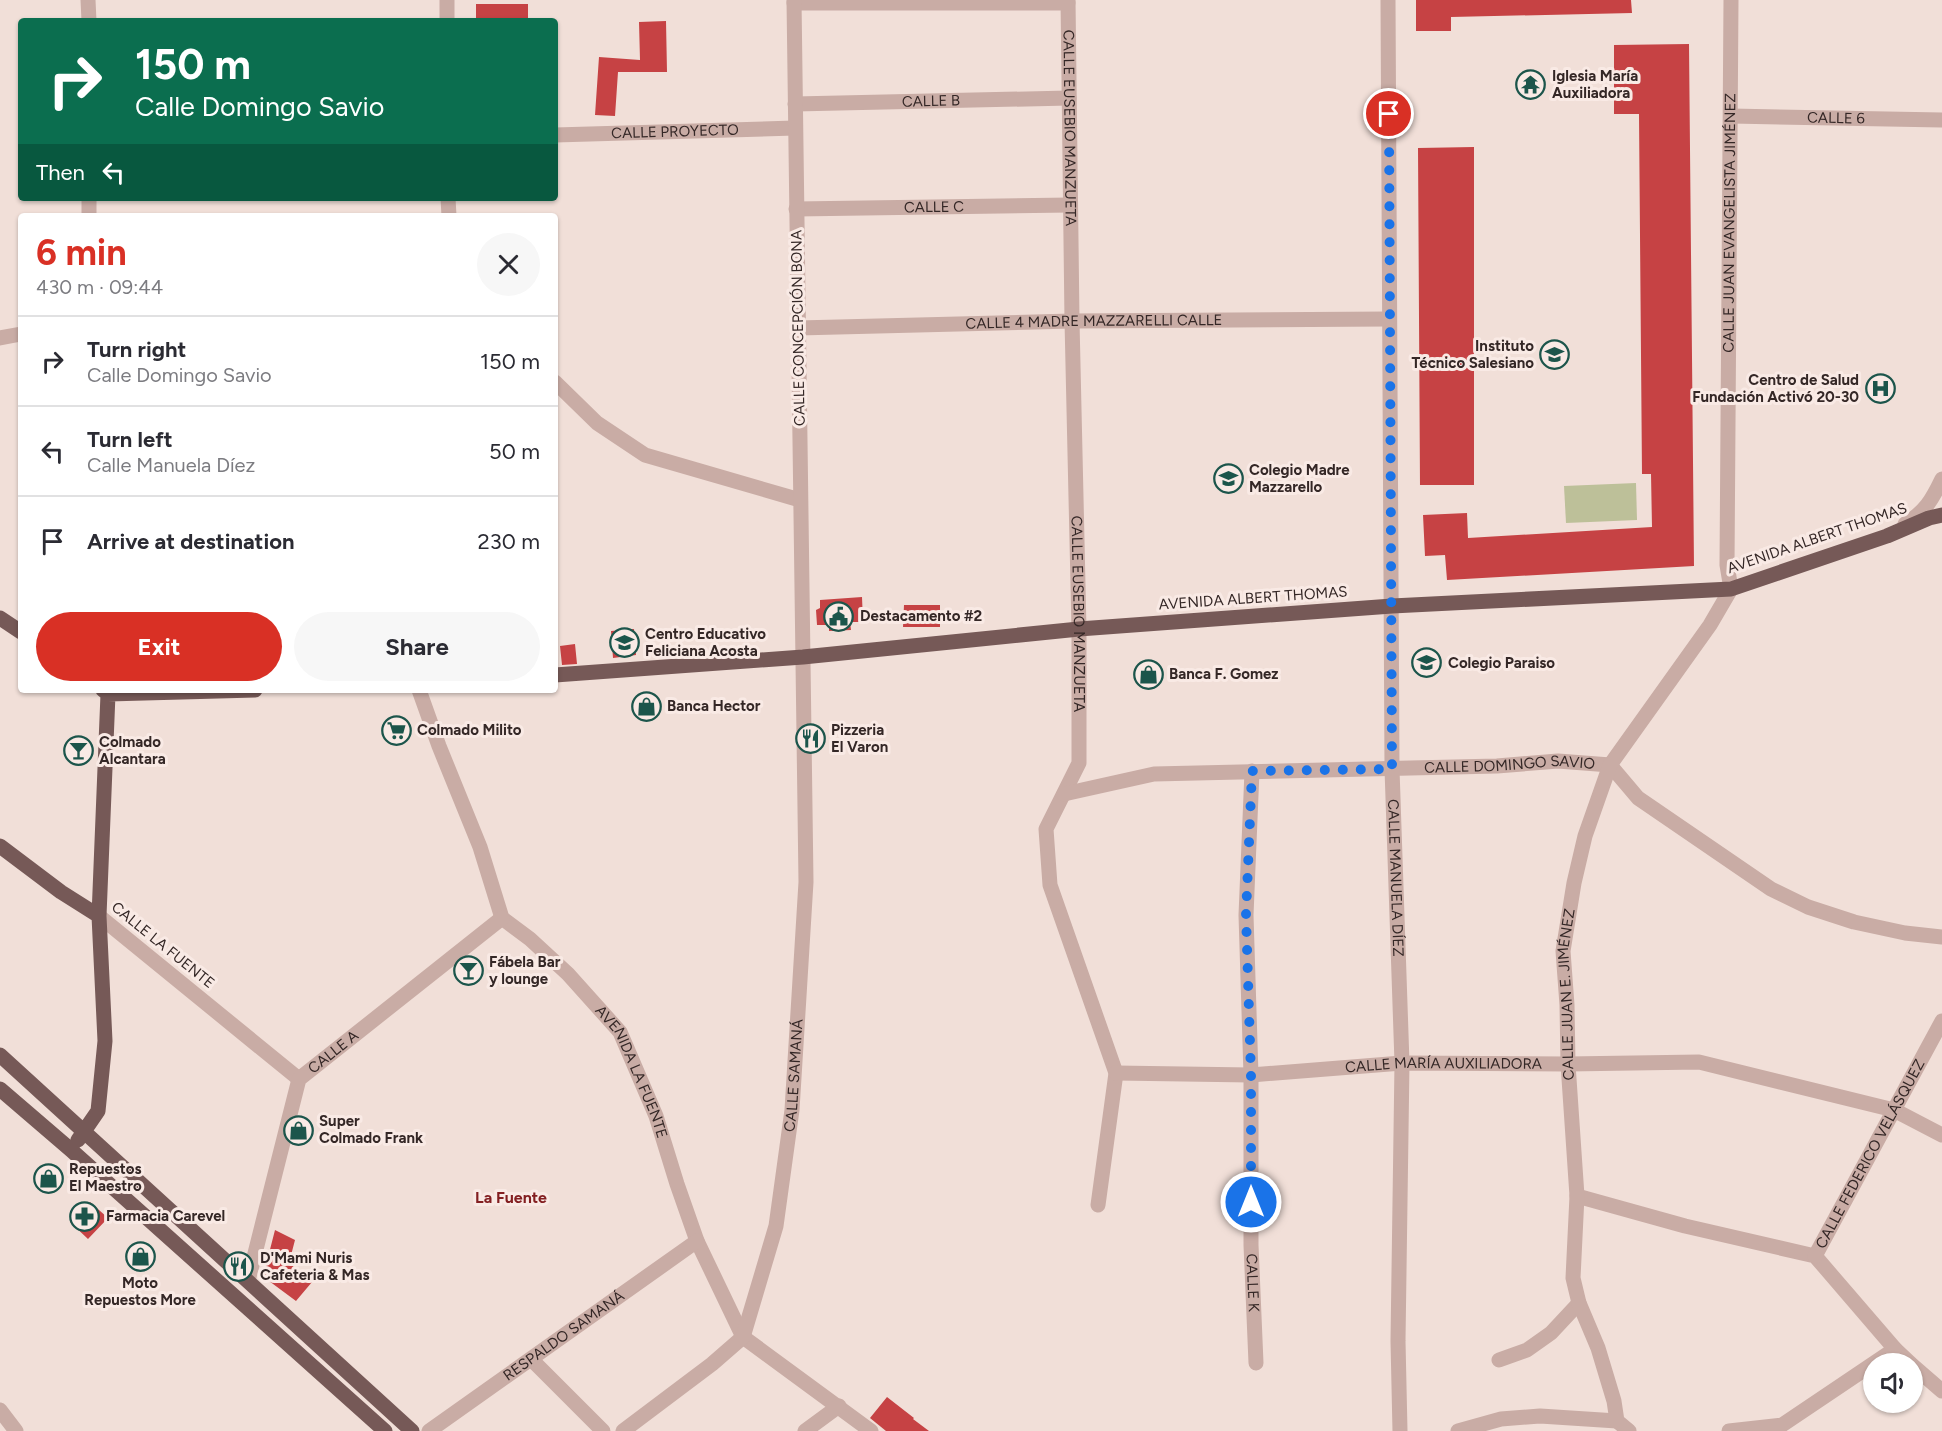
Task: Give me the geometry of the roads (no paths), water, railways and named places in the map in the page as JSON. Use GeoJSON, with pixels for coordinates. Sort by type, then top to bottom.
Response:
{"type":"FeatureCollection","features":[{"type":"Feature","properties":{"kind":"main road","name":"AVENIDA ALBERT THOMAS"},"geometry":{"type":"LineString","coordinates":[[558,675],[803,657],[1079,629],[1392,606],[1731,589],[1942,515]]}},
{"type":"Feature","properties":{"kind":"main road"},"geometry":{"type":"LineString","coordinates":[[0,618],[18,630]]}},
{"type":"Feature","properties":{"kind":"main road"},"geometry":{"type":"LineString","coordinates":[[71,1150],[98,1111],[104,1051],[99,916],[106,693]]}},
{"type":"Feature","properties":{"kind":"main road","name":"CALLE LA FUENTE"},"geometry":{"type":"LineString","coordinates":[[0,846],[61,892],[99,916]]}},
{"type":"Feature","properties":{"kind":"main road"},"geometry":{"type":"LineString","coordinates":[[0,1055],[411,1431]]}},
{"type":"Feature","properties":{"kind":"main road"},"geometry":{"type":"LineString","coordinates":[[0,1089],[385,1431]]}},
{"type":"Feature","properties":{"kind":"street"},"geometry":{"type":"LineString","coordinates":[[88,0],[88,18]]}},
{"type":"Feature","properties":{"kind":"street"},"geometry":{"type":"LineString","coordinates":[[447,0],[447,18]]}},
{"type":"Feature","properties":{"kind":"street","name":"CALLE MANUELA DÍEZ"},"geometry":{"type":"LineString","coordinates":[[1388,0],[1392,769],[1402,1063],[1398,1341],[1400,1431]]}},
{"type":"Feature","properties":{"kind":"street","name":"CALLE JUAN EVANGELISTA JIMÉNEZ"},"geometry":{"type":"LineString","coordinates":[[1731,0],[1727,565],[1731,589]]}},
{"type":"Feature","properties":{"kind":"street"},"geometry":{"type":"LineString","coordinates":[[794,2],[1068,1]]}},
{"type":"Feature","properties":{"kind":"street","name":"CALLE EUSEBIO MANZUETA"},"geometry":{"type":"LineString","coordinates":[[1068,1],[1079,629],[1079,763],[1046,829],[1050,885],[1116,1073],[1098,1205]]}},
{"type":"Feature","properties":{"kind":"street","name":"CALLE CONCEPCIÓN BONA"},"geometry":{"type":"LineString","coordinates":[[794,2],[803,657]]}},
{"type":"Feature","properties":{"kind":"street","name":"CALLE B"},"geometry":{"type":"LineString","coordinates":[[795,104],[1069,98]]}},
{"type":"Feature","properties":{"kind":"street","name":"CALLE 6"},"geometry":{"type":"LineString","coordinates":[[1731,116],[1942,120]]}},
{"type":"Feature","properties":{"kind":"street","name":"CALLE PROYECTO"},"geometry":{"type":"LineString","coordinates":[[558,135],[795,128]]}},
{"type":"Feature","properties":{"kind":"street","name":"CALLE C"},"geometry":{"type":"LineString","coordinates":[[796,209],[1070,205]]}},
{"type":"Feature","properties":{"kind":"street","name":"CALLE 4 MADRE MAZZARELLI CALLE"},"geometry":{"type":"LineString","coordinates":[[798,328],[1072,321],[1389,319]]}},
{"type":"Feature","properties":{"kind":"street"},"geometry":{"type":"LineString","coordinates":[[0,338],[18,335]]}},
{"type":"Feature","properties":{"kind":"street"},"geometry":{"type":"LineString","coordinates":[[558,385],[597,423],[645,455],[800,500]]}},
{"type":"Feature","properties":{"kind":"street"},"geometry":{"type":"LineString","coordinates":[[1887,536],[1920,515],[1942,479]]}},
{"type":"Feature","properties":{"kind":"street","name":"CALLE JUAN E. JIMÉNEZ"},"geometry":{"type":"LineString","coordinates":[[1617,1421],[1614,1401],[1598,1348],[1579,1303],[1573,1278],[1577,1196],[1563,951],[1574,883],[1585,836],[1610,765],[1710,625],[1731,589]]}},
{"type":"Feature","properties":{"kind":"street","name":"CALLE SAMANÁ"},"geometry":{"type":"LineString","coordinates":[[743,1337],[776,1226],[792,1110],[806,882],[803,657]]}},
{"type":"Feature","properties":{"kind":"street"},"geometry":{"type":"LineString","coordinates":[[420,693],[480,847],[502,918]]}},
{"type":"Feature","properties":{"kind":"street","name":"CALLE DOMINGO SAVIO"},"geometry":{"type":"LineString","coordinates":[[1064,794],[1154,774],[1497,766],[1558,761],[1610,765],[1638,798],[1771,889],[1808,907],[1854,922],[1905,933],[1942,937]]}},
{"type":"Feature","properties":{"kind":"street","name":"CALLE K"},"geometry":{"type":"LineString","coordinates":[[1252,771],[1246,915],[1251,1075],[1251,1245],[1256,1363]]}},
{"type":"Feature","properties":{"kind":"street","name":"CALLE LA FUENTE"},"geometry":{"type":"LineString","coordinates":[[99,916],[299,1079]]}},
{"type":"Feature","properties":{"kind":"street","name":"AVENIDA LA FUENTE"},"geometry":{"type":"LineString","coordinates":[[502,918],[530,939],[568,974],[620,1032],[656,1116],[697,1241],[743,1337],[871,1431]]}},
{"type":"Feature","properties":{"kind":"street","name":"CALLE A"},"geometry":{"type":"LineString","coordinates":[[248,1281],[299,1079],[502,918]]}},
{"type":"Feature","properties":{"kind":"street","name":"CALLE FEDERICO VELÁSQUEZ"},"geometry":{"type":"LineString","coordinates":[[1815,1256],[1942,1021]]}},
{"type":"Feature","properties":{"kind":"street","name":"CALLE MARÍA AUXILIADORA"},"geometry":{"type":"LineString","coordinates":[[1116,1073],[1251,1075],[1402,1063],[1699,1062],[1894,1110],[1942,1135]]}},
{"type":"Feature","properties":{"kind":"street"},"geometry":{"type":"LineString","coordinates":[[1577,1196],[1685,1226],[1815,1256],[1899,1353]]}},
{"type":"Feature","properties":{"kind":"street","name":"RESPALDO SAMANÁ"},"geometry":{"type":"LineString","coordinates":[[429,1431],[697,1241]]}},
{"type":"Feature","properties":{"kind":"street"},"geometry":{"type":"LineString","coordinates":[[1499,1360],[1527,1350],[1551,1334],[1579,1303]]}},
{"type":"Feature","properties":{"kind":"street"},"geometry":{"type":"LineString","coordinates":[[623,1431],[712,1364],[743,1337]]}},
{"type":"Feature","properties":{"kind":"street"},"geometry":{"type":"LineString","coordinates":[[1730,1431],[1783,1428],[1894,1349]]}},
{"type":"Feature","properties":{"kind":"street"},"geometry":{"type":"LineString","coordinates":[[531,1359],[603,1431]]}},
{"type":"Feature","properties":{"kind":"street"},"geometry":{"type":"LineString","coordinates":[[1923,1374],[1942,1391]]}},
{"type":"Feature","properties":{"kind":"street"},"geometry":{"type":"LineString","coordinates":[[805,1431],[839,1406]]}},
{"type":"Feature","properties":{"kind":"street"},"geometry":{"type":"LineString","coordinates":[[0,1410],[16,1431]]}},
{"type":"Feature","properties":{"kind":"street"},"geometry":{"type":"LineString","coordinates":[[1458,1431],[1501,1419],[1540,1416],[1617,1421],[1629,1431]]}},
{"type":"Feature","properties":{"kind":"place","name":"Iglesia María Auxiliadora"},"geometry":{"type":"Point","coordinates":[1531,85]}},
{"type":"Feature","properties":{"kind":"place","name":"Instituto Técnico Salesiano"},"geometry":{"type":"Point","coordinates":[1555,355]}},
{"type":"Feature","properties":{"kind":"place","name":"Centro de Salud Fundación Activó 20-30"},"geometry":{"type":"Point","coordinates":[1880,389]}},
{"type":"Feature","properties":{"kind":"place","name":"Colegio Madre Mazzarello"},"geometry":{"type":"Point","coordinates":[1228,479]}},
{"type":"Feature","properties":{"kind":"place","name":"Destacamento #2"},"geometry":{"type":"Point","coordinates":[839,616]}},
{"type":"Feature","properties":{"kind":"place","name":"Centro Educativo Feliciana Acosta"},"geometry":{"type":"Point","coordinates":[624,643]}},
{"type":"Feature","properties":{"kind":"place","name":"Colegio Paraiso"},"geometry":{"type":"Point","coordinates":[1427,663]}},
{"type":"Feature","properties":{"kind":"place","name":"Banca F. Gomez"},"geometry":{"type":"Point","coordinates":[1148,674]}},
{"type":"Feature","properties":{"kind":"place","name":"Banca Hector"},"geometry":{"type":"Point","coordinates":[646,706]}},
{"type":"Feature","properties":{"kind":"place","name":"Colmado Milito"},"geometry":{"type":"Point","coordinates":[396,730]}},
{"type":"Feature","properties":{"kind":"place","name":"Pizzeria El Varon"},"geometry":{"type":"Point","coordinates":[810,739]}},
{"type":"Feature","properties":{"kind":"place","name":"Colmado Alcantara"},"geometry":{"type":"Point","coordinates":[78,751]}},
{"type":"Feature","properties":{"kind":"place","name":"Fábela Bar y lounge"},"geometry":{"type":"Point","coordinates":[468,971]}},
{"type":"Feature","properties":{"kind":"place","name":"Super Colmado Frank"},"geometry":{"type":"Point","coordinates":[298,1130]}},
{"type":"Feature","properties":{"kind":"place","name":"Repuestos El Maestro"},"geometry":{"type":"Point","coordinates":[48,1178]}},
{"type":"Feature","properties":{"kind":"place","name":"Farmacia Carevel"},"geometry":{"type":"Point","coordinates":[85,1216]}},
{"type":"Feature","properties":{"kind":"place","name":"Moto Repuestos More"},"geometry":{"type":"Point","coordinates":[140,1256]}},
{"type":"Feature","properties":{"kind":"place","name":"D'Mami Nuris Cafeteria & Mas"},"geometry":{"type":"Point","coordinates":[239,1267]}},
{"type":"Feature","properties":{"kind":"district","name":"La Fuente"},"geometry":{"type":"Point","coordinates":[511,1197]}}]}
